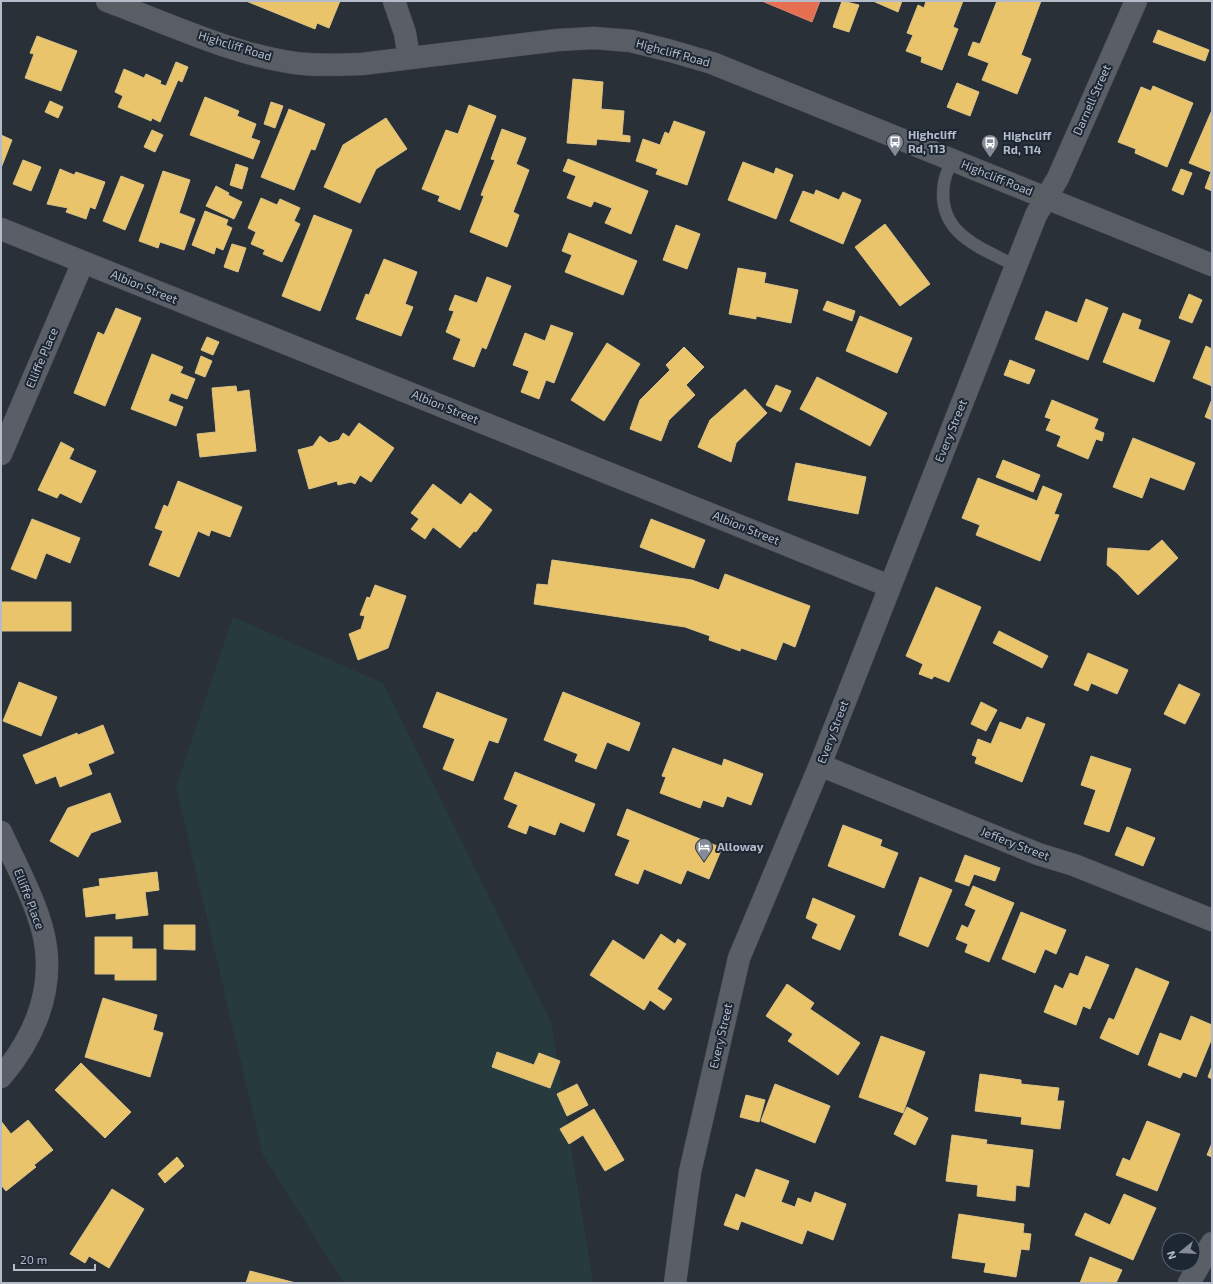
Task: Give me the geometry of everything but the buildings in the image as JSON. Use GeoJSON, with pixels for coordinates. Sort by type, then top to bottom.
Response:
{"type":"FeatureCollection","features":[{"type":"Feature","properties":{"kind":"main road","name":"Highcliff Road"},"geometry":{"type":"LineString","coordinates":[[107,1],[220,43],[260,56],[288,62],[330,65],[362,64],[558,40],[594,38],[631,41],[671,50],[712,63],[1212,265]]}},
{"type":"Feature","properties":{"kind":"street"},"geometry":{"type":"LineString","coordinates":[[394,1],[405,33],[409,58]]}},
{"type":"Feature","properties":{"kind":"street","name":"Darnell Street"},"geometry":{"type":"LineString","coordinates":[[1046,198],[1058,178],[1136,1]]}},
{"type":"Feature","properties":{"kind":"street","name":"Every Street"},"geometry":{"type":"LineString","coordinates":[[675,1283],[690,1172],[739,958],[820,765],[889,586],[1036,215],[1046,198]]}},
{"type":"Feature","properties":{"kind":"street","name":"Albion Street"},"geometry":{"type":"LineString","coordinates":[[1,229],[889,586]]}},
{"type":"Feature","properties":{"kind":"street","name":"Elliffe Place"},"geometry":{"type":"LineString","coordinates":[[1,454],[83,262]]}},
{"type":"Feature","properties":{"kind":"street","name":"Jeffery Street"},"geometry":{"type":"LineString","coordinates":[[820,765],[1038,854],[1074,865],[1212,920]]}},
{"type":"Feature","properties":{"kind":"street","name":"Elliffe Place"},"geometry":{"type":"LineString","coordinates":[[1,832],[38,916],[46,948],[47,979],[41,1010],[29,1036],[12,1064],[1,1077]]}},
{"type":"Feature","properties":{"kind":"street"},"geometry":{"type":"LineString","coordinates":[[1189,1283],[1212,1243]]}},
{"type":"Feature","properties":{"kind":"lane"},"geometry":{"type":"LineString","coordinates":[[952,160],[944,183],[944,202],[949,221],[964,238],[1016,266]]}},
{"type":"Feature","properties":{"kind":"green space"},"geometry":{"type":"Polygon","coordinates":[[[233,617],[383,683],[551,1022],[593,1283],[344,1283],[263,1155],[176,787],[233,617]]]}},
{"type":"Feature","properties":{"kind":"place","name":"Highcliff Rd, 113"},"geometry":{"type":"Point","coordinates":[895,157]}},
{"type":"Feature","properties":{"kind":"place","name":"Highcliff Rd, 114"},"geometry":{"type":"Point","coordinates":[990,158]}},
{"type":"Feature","properties":{"kind":"place","name":"Alloway"},"geometry":{"type":"Point","coordinates":[704,862]}}]}
